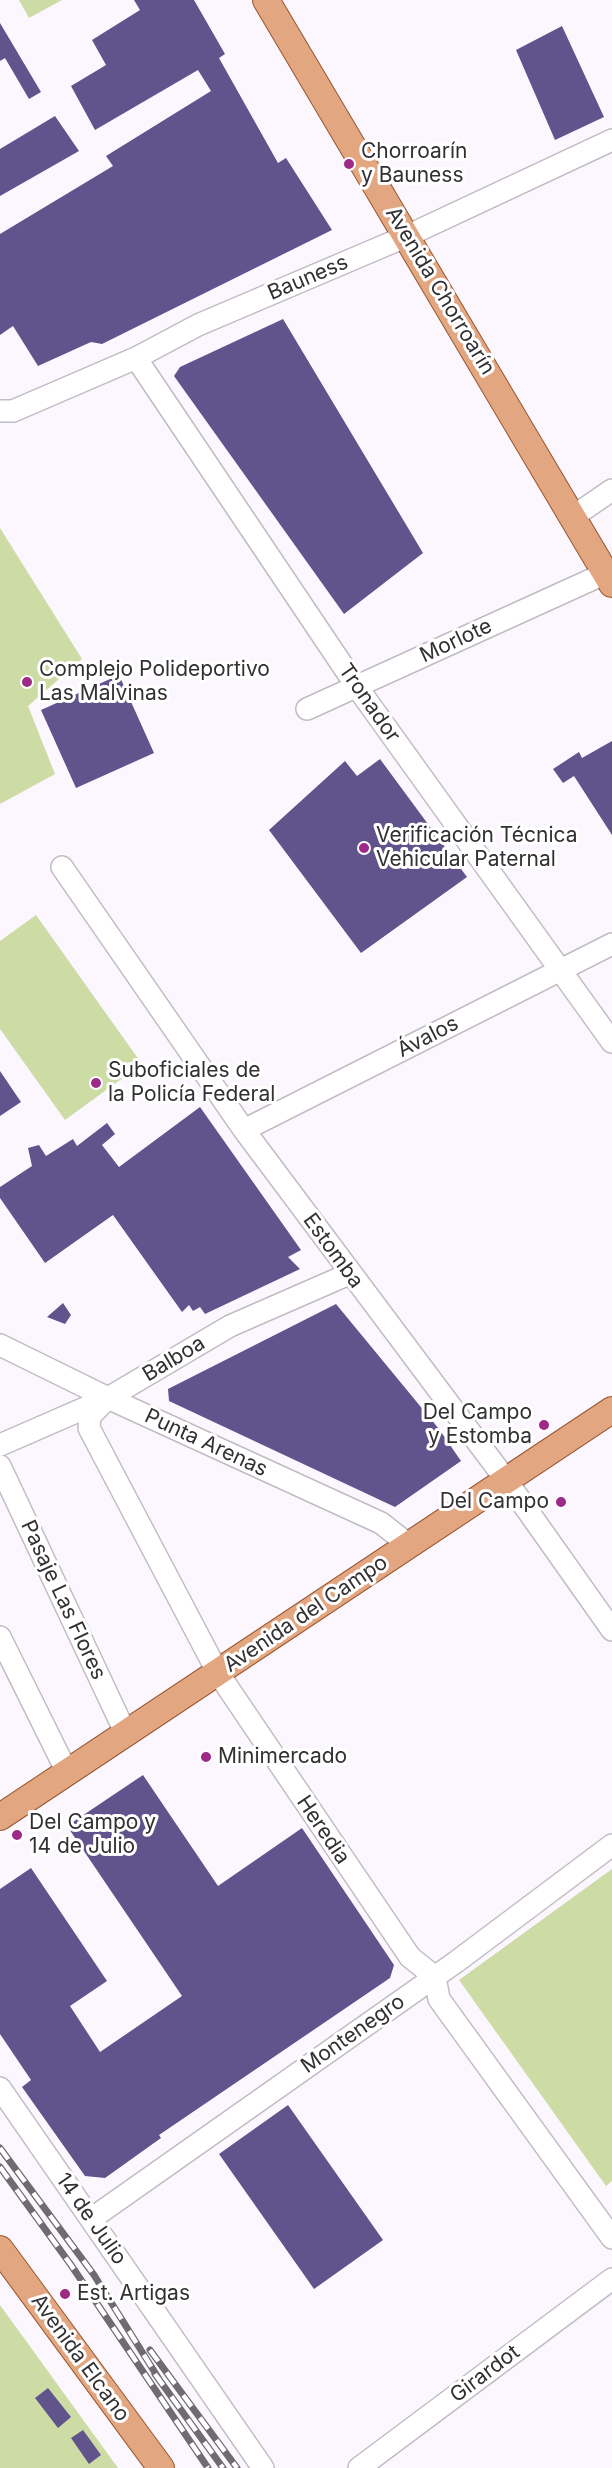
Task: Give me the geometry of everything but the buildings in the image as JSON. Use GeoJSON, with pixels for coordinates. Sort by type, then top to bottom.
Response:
{"type":"FeatureCollection","features":[{"type":"Feature","properties":{"kind":"main road","name":"Avenida Chorroarín"},"geometry":{"type":"LineString","coordinates":[[266,0],[609,578]]}},
{"type":"Feature","properties":{"kind":"main road","name":"Avenida del Campo"},"geometry":{"type":"LineString","coordinates":[[0,1816],[612,1410]]}},
{"type":"Feature","properties":{"kind":"main road","name":"Avenida Elcano"},"geometry":{"type":"LineString","coordinates":[[0,2248],[161,2468]]}},
{"type":"Feature","properties":{"kind":"street","name":"Bauness"},"geometry":{"type":"LineString","coordinates":[[1,412],[13,411],[136,358],[198,325],[406,236],[612,140]]}},
{"type":"Feature","properties":{"kind":"street","name":"Tronador"},"geometry":{"type":"LineString","coordinates":[[136,358],[357,687],[612,1042]]}},
{"type":"Feature","properties":{"kind":"street"},"geometry":{"type":"LineString","coordinates":[[574,516],[612,490]]}},
{"type":"Feature","properties":{"kind":"street","name":"Morlote"},"geometry":{"type":"LineString","coordinates":[[307,709],[609,578]]}},
{"type":"Feature","properties":{"kind":"street","name":"Estomba"},"geometry":{"type":"LineString","coordinates":[[62,867],[244,1130],[349,1274],[506,1480],[612,1630]]}},
{"type":"Feature","properties":{"kind":"street","name":"Ávalos"},"geometry":{"type":"LineString","coordinates":[[244,1130],[612,944]]}},
{"type":"Feature","properties":{"kind":"street","name":"Balboa"},"geometry":{"type":"LineString","coordinates":[[0,1445],[108,1398],[230,1326],[349,1274]]}},
{"type":"Feature","properties":{"kind":"street","name":"Punta Arenas"},"geometry":{"type":"LineString","coordinates":[[0,1345],[108,1398],[381,1522],[409,1545]]}},
{"type":"Feature","properties":{"kind":"street","name":"Heredia"},"geometry":{"type":"LineString","coordinates":[[108,1398],[90,1416],[88,1428],[218,1673],[410,1957],[435,1977]]}},
{"type":"Feature","properties":{"kind":"street","name":"Pasaje Las Flores"},"geometry":{"type":"LineString","coordinates":[[0,1466],[126,1734]]}},
{"type":"Feature","properties":{"kind":"street"},"geometry":{"type":"LineString","coordinates":[[0,1636],[67,1772]]}},
{"type":"Feature","properties":{"kind":"street","name":"Montenegro"},"geometry":{"type":"LineString","coordinates":[[91,2219],[435,1977],[612,1845]]}},
{"type":"Feature","properties":{"kind":"street"},"geometry":{"type":"LineString","coordinates":[[435,1977],[440,1999],[612,2238]]}},
{"type":"Feature","properties":{"kind":"street","name":"14 de Julio"},"geometry":{"type":"LineString","coordinates":[[0,2088],[264,2468]]}},
{"type":"Feature","properties":{"kind":"street","name":"Girardot"},"geometry":{"type":"LineString","coordinates":[[359,2468],[612,2279]]}},
{"type":"Feature","properties":{"kind":"green space"},"geometry":{"type":"Polygon","coordinates":[[[19,0],[62,0],[29,18],[19,0]]]}},
{"type":"Feature","properties":{"kind":"green space","name":"Complejo Polideportivo Las Malvinas"},"geometry":{"type":"Polygon","coordinates":[[[0,528],[82,659],[28,706],[55,774],[0,804],[0,528]]]}},
{"type":"Feature","properties":{"kind":"green space"},"geometry":{"type":"Polygon","coordinates":[[[36,915],[142,1064],[65,1120],[0,1029],[0,941],[36,915]]]}},
{"type":"Feature","properties":{"kind":"green space"},"geometry":{"type":"Polygon","coordinates":[[[612,1869],[612,2181],[606,2186],[459,1980],[612,1869]]]}},
{"type":"Feature","properties":{"kind":"green space"},"geometry":{"type":"Polygon","coordinates":[[[0,2305],[118,2468],[0,2468],[0,2305]]]}},
{"type":"Feature","properties":{"kind":"railway"},"geometry":{"type":"LineString","coordinates":[[0,2148],[94,2275],[159,2379]]}},
{"type":"Feature","properties":{"kind":"railway"},"geometry":{"type":"LineString","coordinates":[[0,2167],[71,2265],[208,2468]]}},
{"type":"Feature","properties":{"kind":"railway"},"geometry":{"type":"LineString","coordinates":[[150,2350],[237,2468]]}},
{"type":"Feature","properties":{"kind":"railway"},"geometry":{"type":"LineString","coordinates":[[155,2374],[223,2468]]}},
{"type":"Feature","properties":{"kind":"place","name":"Chorroarín y Bauness"},"geometry":{"type":"Point","coordinates":[349,164]}},
{"type":"Feature","properties":{"kind":"place","name":"Complejo Polideportivo Las Malvinas"},"geometry":{"type":"Point","coordinates":[27,682]}},
{"type":"Feature","properties":{"kind":"place","name":"Verificación Técnica Vehicular Paternal"},"geometry":{"type":"Point","coordinates":[364,848]}},
{"type":"Feature","properties":{"kind":"place","name":"Suboficiales de la Policía Federal"},"geometry":{"type":"Point","coordinates":[96,1083]}},
{"type":"Feature","properties":{"kind":"place","name":"Del Campo y Estomba"},"geometry":{"type":"Point","coordinates":[544,1425]}},
{"type":"Feature","properties":{"kind":"place","name":"Del Campo"},"geometry":{"type":"Point","coordinates":[561,1502]}},
{"type":"Feature","properties":{"kind":"place","name":"Minimercado"},"geometry":{"type":"Point","coordinates":[206,1757]}},
{"type":"Feature","properties":{"kind":"place","name":"Del Campo y 14 de Julio"},"geometry":{"type":"Point","coordinates":[17,1835]}},
{"type":"Feature","properties":{"kind":"place","name":"Est. Artigas"},"geometry":{"type":"Point","coordinates":[65,2294]}}]}
